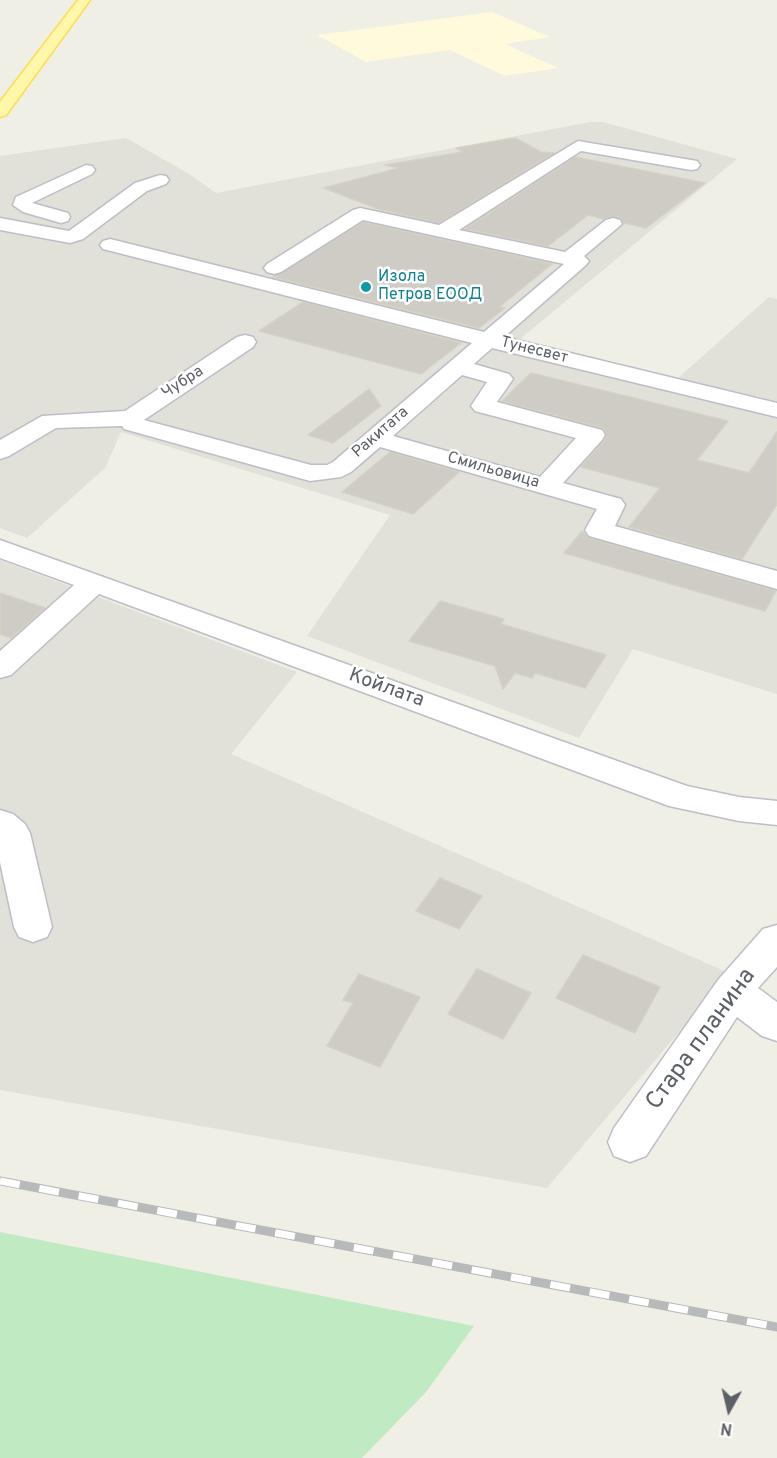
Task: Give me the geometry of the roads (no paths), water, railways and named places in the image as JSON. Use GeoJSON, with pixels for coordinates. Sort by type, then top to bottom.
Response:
{"type":"FeatureCollection","features":[{"type":"Feature","properties":{"kind":"main road"},"geometry":{"type":"LineString","coordinates":[[0,112],[84,0]]}},
{"type":"Feature","properties":{"kind":"street"},"geometry":{"type":"LineString","coordinates":[[442,232],[578,146],[691,165]]}},
{"type":"Feature","properties":{"kind":"street"},"geometry":{"type":"LineString","coordinates":[[61,217],[28,208],[22,205],[22,201],[86,170]]}},
{"type":"Feature","properties":{"kind":"street"},"geometry":{"type":"LineString","coordinates":[[0,224],[63,238],[76,235],[141,187],[160,180]]}},
{"type":"Feature","properties":{"kind":"street"},"geometry":{"type":"LineString","coordinates":[[34,231],[129,182]]}},
{"type":"Feature","properties":{"kind":"street"},"geometry":{"type":"LineString","coordinates":[[274,268],[360,214],[574,260]]}},
{"type":"Feature","properties":{"kind":"street","name":"Ракитата"},"geometry":{"type":"LineString","coordinates":[[0,452],[51,421],[135,422],[310,473],[321,474],[342,467],[490,340],[613,224]]}},
{"type":"Feature","properties":{"kind":"street","name":"Тунесвет"},"geometry":{"type":"LineString","coordinates":[[110,245],[290,292],[777,410]]}},
{"type":"Feature","properties":{"kind":"street","name":"Чубра"},"geometry":{"type":"LineString","coordinates":[[135,422],[136,413],[245,342]]}},
{"type":"Feature","properties":{"kind":"street"},"geometry":{"type":"LineString","coordinates":[[459,367],[501,379],[483,406],[593,435],[546,486]]}},
{"type":"Feature","properties":{"kind":"street","name":"Смильовица"},"geometry":{"type":"LineString","coordinates":[[374,438],[612,505],[599,530],[777,580]]}},
{"type":"Feature","properties":{"kind":"street","name":"Койлата"},"geometry":{"type":"LineString","coordinates":[[0,548],[681,796],[739,809],[777,813]]}},
{"type":"Feature","properties":{"kind":"street"},"geometry":{"type":"LineString","coordinates":[[0,668],[95,582]]}},
{"type":"Feature","properties":{"kind":"street"},"geometry":{"type":"LineString","coordinates":[[0,823],[12,832],[33,927]]}},
{"type":"Feature","properties":{"kind":"street","name":"Стара планина"},"geometry":{"type":"LineString","coordinates":[[630,1142],[732,991],[777,940]]}},
{"type":"Feature","properties":{"kind":"street"},"geometry":{"type":"LineString","coordinates":[[732,991],[777,1024]]}},
{"type":"Feature","properties":{"kind":"railway"},"geometry":{"type":"LineString","coordinates":[[0,1181],[777,1327]]}},
{"type":"Feature","properties":{"kind":"place","name":"Изола Петров ЕООД"},"geometry":{"type":"Point","coordinates":[366,287]}}]}
